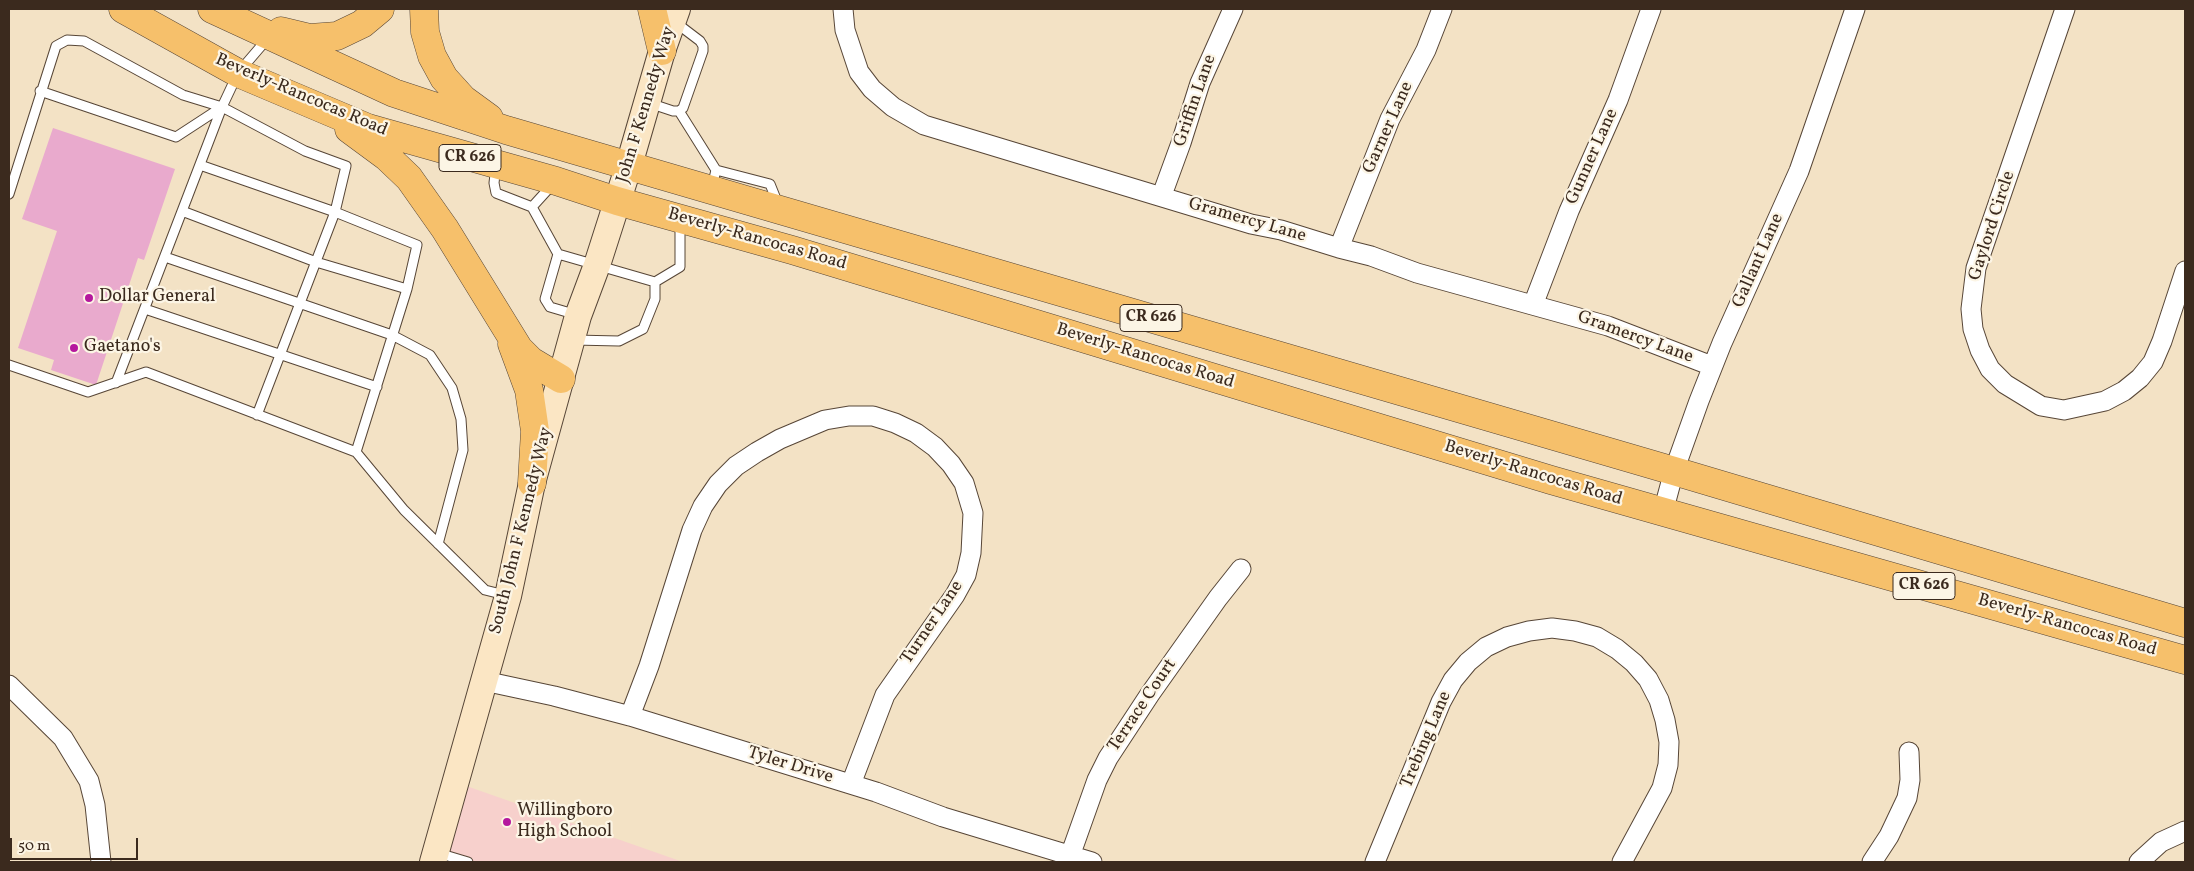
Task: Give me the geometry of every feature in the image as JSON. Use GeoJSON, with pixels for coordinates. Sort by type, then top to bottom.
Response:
{"type":"FeatureCollection","features":[{"type":"Feature","properties":{"kind":"main road","name":"Beverly-Rancocas Road"},"geometry":{"type":"LineString","coordinates":[[123,9],[238,73],[368,128],[556,181],[617,201],[680,217],[1662,512],[2185,660]]}},
{"type":"Feature","properties":{"kind":"main road"},"geometry":{"type":"LineString","coordinates":[[220,13],[310,38],[337,36],[362,24],[380,9]]}},
{"type":"Feature","properties":{"kind":"main road"},"geometry":{"type":"LineString","coordinates":[[424,9],[425,32],[432,56],[444,78],[463,99],[506,130]]}},
{"type":"Feature","properties":{"kind":"main road"},"geometry":{"type":"LineString","coordinates":[[662,51],[667,12]]}},
{"type":"Feature","properties":{"kind":"main road","name":"Beverly-Rancocas Road"},"geometry":{"type":"LineString","coordinates":[[220,13],[394,93],[506,130],[629,165],[714,180],[780,210],[1674,471],[2185,623]]}},
{"type":"Feature","properties":{"kind":"main road"},"geometry":{"type":"LineString","coordinates":[[324,110],[387,157],[410,178],[445,229],[519,349],[531,361],[561,379]]}},
{"type":"Feature","properties":{"kind":"main road"},"geometry":{"type":"LineString","coordinates":[[507,331],[529,390],[535,431],[532,482]]}},
{"type":"Feature","properties":{"kind":"street","name":"Gramercy Lane"},"geometry":{"type":"LineString","coordinates":[[843,9],[845,30],[859,72],[872,89],[892,107],[924,125],[1162,195],[1251,224],[1281,230],[1372,256],[1417,272],[1632,334],[1712,366]]}},
{"type":"Feature","properties":{"kind":"street","name":"Griffin Lane"},"geometry":{"type":"LineString","coordinates":[[1162,195],[1182,143],[1200,83],[1233,9]]}},
{"type":"Feature","properties":{"kind":"street","name":"Garner Lane"},"geometry":{"type":"LineString","coordinates":[[1339,248],[1390,119],[1426,50],[1442,9]]}},
{"type":"Feature","properties":{"kind":"street","name":"Gunner Lane"},"geometry":{"type":"LineString","coordinates":[[1533,305],[1575,198],[1618,100],[1651,9]]}},
{"type":"Feature","properties":{"kind":"street","name":"Gallant Lane"},"geometry":{"type":"LineString","coordinates":[[1662,512],[1674,471],[1712,366],[1799,171],[1829,90],[1855,9]]}},
{"type":"Feature","properties":{"kind":"street","name":"Gaylord Circle"},"geometry":{"type":"LineString","coordinates":[[2065,9],[1976,268],[1971,309],[1973,329],[1980,350],[1990,369],[2005,384],[2041,406],[2064,410],[2105,401],[2124,391],[2140,378],[2153,362],[2162,341],[2185,271]]}},
{"type":"Feature","properties":{"kind":"street","name":"John F Kennedy Way"},"geometry":{"type":"LineString","coordinates":[[617,201],[662,51]]}},
{"type":"Feature","properties":{"kind":"street","name":"South John F Kennedy Way"},"geometry":{"type":"LineString","coordinates":[[434,857],[508,596],[532,482],[575,328],[617,201]]}},
{"type":"Feature","properties":{"kind":"street","name":"Turner Lane"},"geometry":{"type":"LineString","coordinates":[[630,716],[649,666],[692,530],[703,506],[718,484],[736,466],[780,439],[825,420],[849,416],[873,416],[895,423],[916,433],[935,447],[951,464],[964,483],[973,514],[971,553],[966,575],[955,595],[885,695],[851,784]]}},
{"type":"Feature","properties":{"kind":"street","name":"Terrace Court"},"geometry":{"type":"LineString","coordinates":[[1070,856],[1097,780],[1108,758],[1192,634],[1242,569]]}},
{"type":"Feature","properties":{"kind":"street","name":"Trebing Lane"},"geometry":{"type":"LineString","coordinates":[[1375,862],[1441,702],[1453,680],[1468,662],[1486,647],[1506,637],[1552,628],[1575,631],[1597,637],[1617,648],[1648,679],[1659,700],[1665,720],[1669,742],[1668,765],[1662,788],[1622,862]]}},
{"type":"Feature","properties":{"kind":"street","name":"Tyler Drive"},"geometry":{"type":"LineString","coordinates":[[484,681],[554,696],[630,716],[851,784],[942,816],[1092,862]]}},
{"type":"Feature","properties":{"kind":"street"},"geometry":{"type":"LineString","coordinates":[[9,685],[63,738],[89,781],[95,805],[100,862]]}},
{"type":"Feature","properties":{"kind":"street"},"geometry":{"type":"LineString","coordinates":[[1872,862],[1890,836],[1907,798],[1910,780],[1909,752]]}},
{"type":"Feature","properties":{"kind":"street"},"geometry":{"type":"LineString","coordinates":[[2140,862],[2161,842],[2185,831]]}},
{"type":"Feature","properties":{"kind":"lane"},"geometry":{"type":"LineString","coordinates":[[667,12],[703,46],[703,52],[683,108],[679,111]]}},
{"type":"Feature","properties":{"kind":"lane"},"geometry":{"type":"LineString","coordinates":[[116,383],[222,107],[238,73],[269,37]]}},
{"type":"Feature","properties":{"kind":"lane"},"geometry":{"type":"LineString","coordinates":[[9,194],[40,91],[56,46],[67,40],[84,41],[183,95],[222,107],[305,151],[346,166],[335,212],[257,415]]}},
{"type":"Feature","properties":{"kind":"lane"},"geometry":{"type":"LineString","coordinates":[[40,91],[176,137],[222,107]]}},
{"type":"Feature","properties":{"kind":"lane"},"geometry":{"type":"LineString","coordinates":[[646,102],[679,111],[714,180]]}},
{"type":"Feature","properties":{"kind":"lane"},"geometry":{"type":"LineString","coordinates":[[200,165],[335,212],[417,245],[407,289],[356,452]]}},
{"type":"Feature","properties":{"kind":"lane"},"geometry":{"type":"LineString","coordinates":[[496,165],[494,183],[496,193],[532,207],[558,254],[597,266],[655,282],[680,267],[680,217]]}},
{"type":"Feature","properties":{"kind":"lane"},"geometry":{"type":"LineString","coordinates":[[532,207],[556,181]]}},
{"type":"Feature","properties":{"kind":"lane"},"geometry":{"type":"LineString","coordinates":[[182,211],[316,262],[407,289]]}},
{"type":"Feature","properties":{"kind":"lane"},"geometry":{"type":"LineString","coordinates":[[558,254],[545,299],[550,307],[575,328],[619,341],[643,329],[655,299],[655,282]]}},
{"type":"Feature","properties":{"kind":"lane"},"geometry":{"type":"LineString","coordinates":[[165,257],[392,335],[430,354],[452,388],[461,419],[463,450],[438,544]]}},
{"type":"Feature","properties":{"kind":"lane"},"geometry":{"type":"LineString","coordinates":[[145,309],[376,388]]}},
{"type":"Feature","properties":{"kind":"lane"},"geometry":{"type":"LineString","coordinates":[[9,365],[88,392],[146,372],[356,452],[404,510],[484,590],[508,596]]}},
{"type":"Feature","properties":{"kind":"lane"},"geometry":{"type":"LineString","coordinates":[[434,857],[468,862]]}},
{"type":"Feature","properties":{"kind":"shaded area","name":"Willingboro High School"},"geometry":{"type":"Polygon","coordinates":[[[455,782],[683,862],[433,862],[455,782]]]}},
{"type":"Feature","properties":{"kind":"building"},"geometry":{"type":"Polygon","coordinates":[[[53,128],[175,169],[144,260],[138,258],[96,385],[51,370],[54,360],[18,348],[57,231],[22,219],[53,128]]]}},
{"type":"Feature","properties":{"kind":"place","name":"Dollar General"},"geometry":{"type":"Point","coordinates":[89,298]}},
{"type":"Feature","properties":{"kind":"place","name":"Gaetano's"},"geometry":{"type":"Point","coordinates":[74,348]}},
{"type":"Feature","properties":{"kind":"place","name":"Willingboro High School"},"geometry":{"type":"Point","coordinates":[507,822]}}]}
